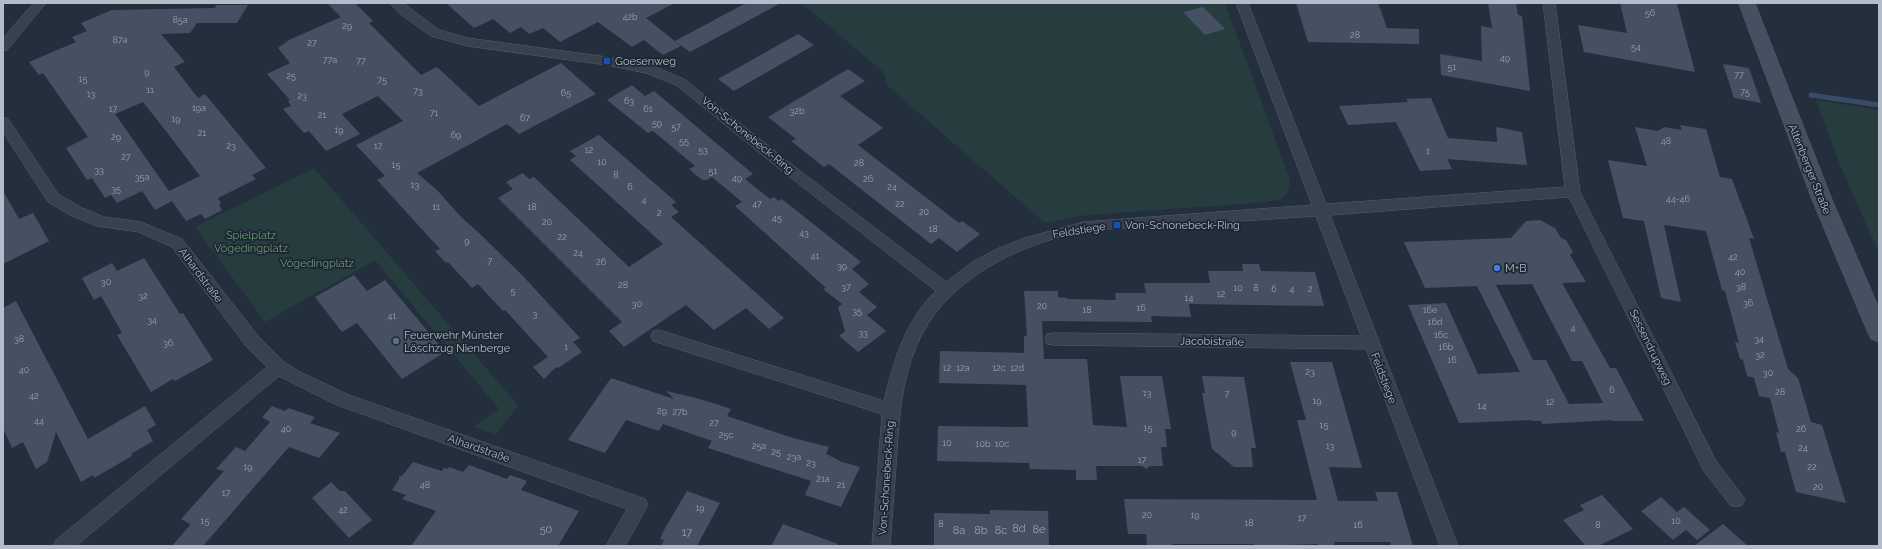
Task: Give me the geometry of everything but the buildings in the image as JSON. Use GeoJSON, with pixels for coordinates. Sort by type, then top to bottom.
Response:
{"type":"FeatureCollection","features":[{"type":"Feature","properties":{"kind":"main road","name":"Altenberger Straße"},"geometry":{"type":"LineString","coordinates":[[1747,3],[1817,188],[1879,333]]}},
{"type":"Feature","properties":{"kind":"street"},"geometry":{"type":"LineString","coordinates":[[3,47],[40,3]]}},
{"type":"Feature","properties":{"kind":"street","name":"Von-Schonebeck-Ring"},"geometry":{"type":"LineString","coordinates":[[396,3],[408,14],[435,33],[467,42],[607,61],[649,69],[680,82],[786,167],[946,290],[924,317],[908,346],[891,410],[881,546]]}},
{"type":"Feature","properties":{"kind":"street","name":"Feldstiege"},"geometry":{"type":"LineString","coordinates":[[1242,3],[1322,209],[1370,343],[1449,546]]}},
{"type":"Feature","properties":{"kind":"street","name":"Sessendrupweg"},"geometry":{"type":"LineString","coordinates":[[1548,3],[1574,192],[1710,466],[1736,499]]}},
{"type":"Feature","properties":{"kind":"street","name":"Alhardstraße"},"geometry":{"type":"LineString","coordinates":[[3,122],[53,198],[75,211],[102,222],[141,227],[177,242],[252,342],[278,367],[294,377],[343,400],[639,505],[615,546]]}},
{"type":"Feature","properties":{"kind":"street"},"geometry":{"type":"LineString","coordinates":[[1322,209],[1574,192]]}},
{"type":"Feature","properties":{"kind":"street","name":"Feldstiege"},"geometry":{"type":"LineString","coordinates":[[946,290],[979,266],[1013,247],[1053,233],[1083,227],[1322,209]]}},
{"type":"Feature","properties":{"kind":"street","name":"Von-Schonebeck-Ring"},"geometry":{"type":"LineString","coordinates":[[659,336],[891,410]]}},
{"type":"Feature","properties":{"kind":"street","name":"Jacobistraße"},"geometry":{"type":"LineString","coordinates":[[1053,340],[1370,343]]}},
{"type":"Feature","properties":{"kind":"street"},"geometry":{"type":"LineString","coordinates":[[62,546],[278,367]]}},
{"type":"Feature","properties":{"kind":"green space"},"geometry":{"type":"Polygon","coordinates":[[[802,3],[1225,3],[1290,180],[1289,190],[1281,198],[1268,202],[1087,215],[1045,223],[888,86],[883,72],[802,3]]]}},
{"type":"Feature","properties":{"kind":"green space"},"geometry":{"type":"Polygon","coordinates":[[[1816,100],[1879,110],[1879,254],[1838,160],[1816,100]]]}},
{"type":"Feature","properties":{"kind":"green space"},"geometry":{"type":"Polygon","coordinates":[[[314,168],[518,405],[496,435],[474,427],[499,409],[375,260],[265,322],[195,227],[314,168]]]}},
{"type":"Feature","properties":{"kind":"waterway"},"geometry":{"type":"LineString","coordinates":[[1811,95],[1879,105]]}},
{"type":"Feature","properties":{"kind":"place","name":"Goesenweg"},"geometry":{"type":"Point","coordinates":[607,61]}},
{"type":"Feature","properties":{"kind":"place","name":"Von-Schonebeck-Ring"},"geometry":{"type":"Point","coordinates":[1117,225]}},
{"type":"Feature","properties":{"kind":"place","name":"M+B"},"geometry":{"type":"Point","coordinates":[1497,268]}},
{"type":"Feature","properties":{"kind":"place","name":"Feuerwehr Münster Löschzug Nienberge"},"geometry":{"type":"Point","coordinates":[396,341]}},
{"type":"Feature","properties":{"kind":"park label","name":"Spielplatz Vögedingplatz"},"geometry":{"type":"Point","coordinates":[251,241]}},
{"type":"Feature","properties":{"kind":"park label","name":"Vögedingplatz"},"geometry":{"type":"Point","coordinates":[317,263]}}]}
